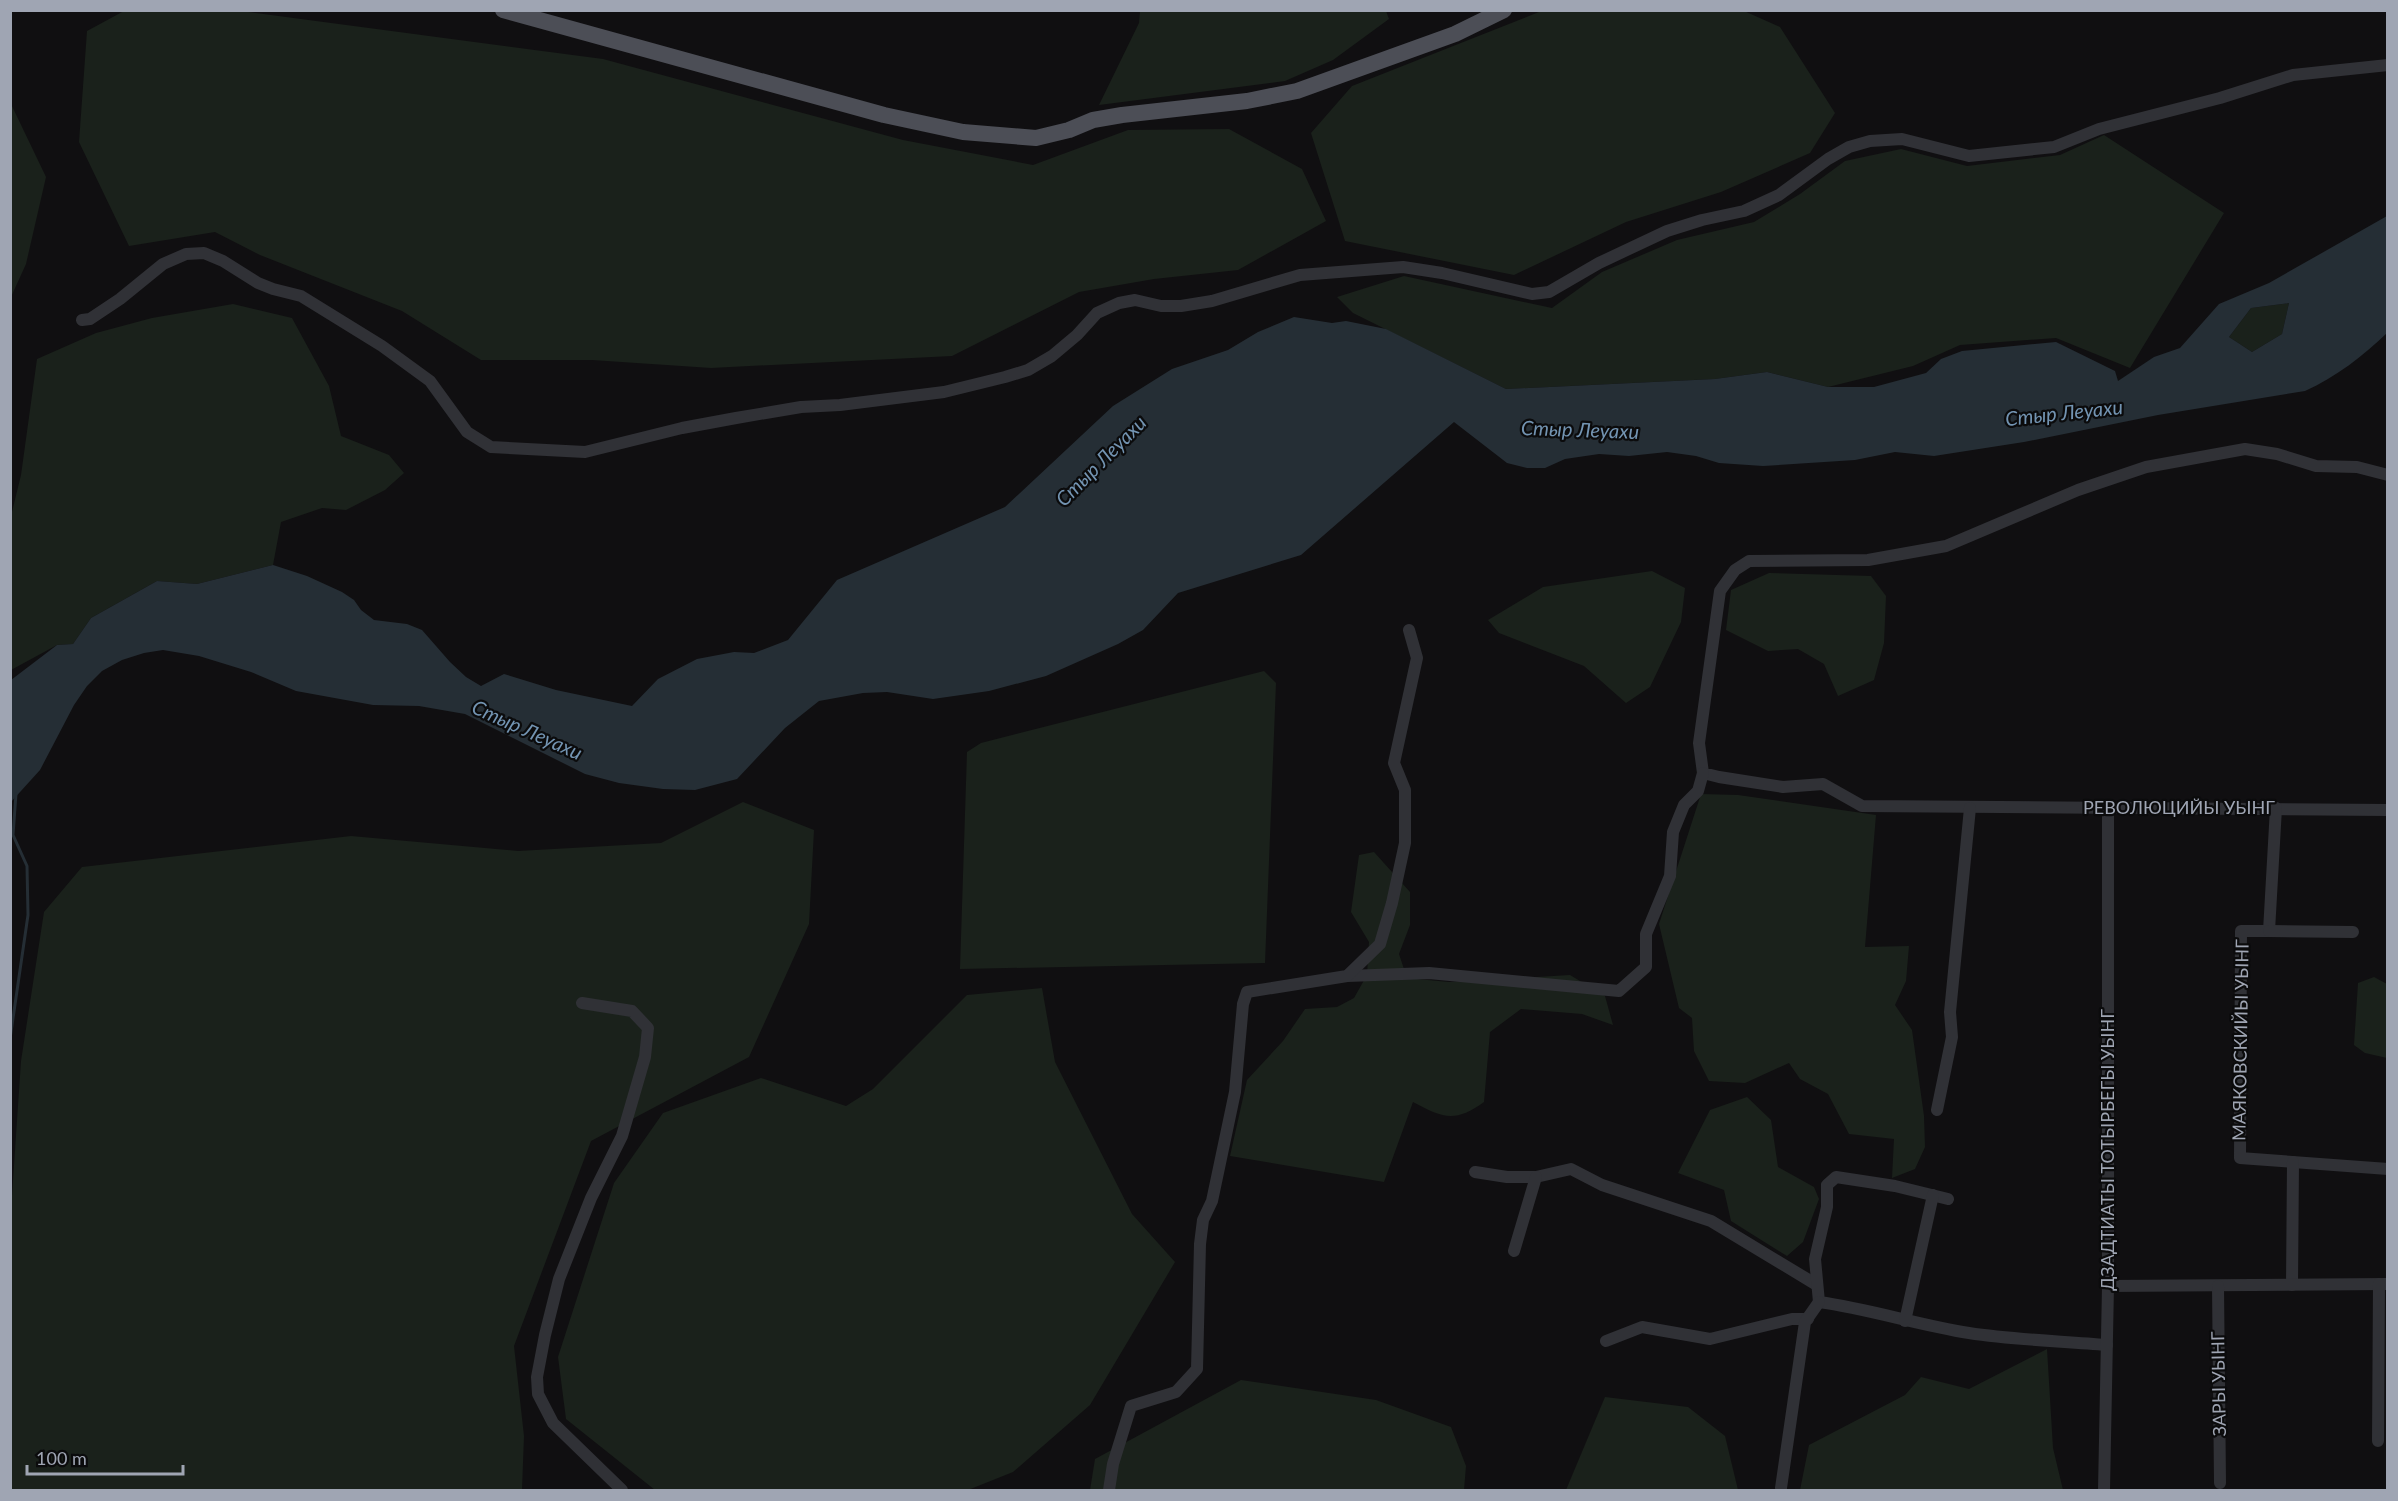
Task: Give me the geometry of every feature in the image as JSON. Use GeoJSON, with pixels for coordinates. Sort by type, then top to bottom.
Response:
{"type":"FeatureCollection","features":[{"type":"Feature","properties":{"kind":"main road"},"geometry":{"type":"LineString","coordinates":[[503,10],[885,115],[963,132],[1036,138],[1069,130],[1094,120],[1247,101],[1297,91],[1455,34],[1504,10]]}},
{"type":"Feature","properties":{"kind":"street"},"geometry":{"type":"LineString","coordinates":[[82,320],[90,319],[120,299],[163,264],[186,254],[204,253],[223,261],[258,283],[301,296],[382,346],[430,381],[467,432],[490,447],[585,452],[703,424],[801,407],[840,405],[944,392],[1005,377],[1028,370],[1052,356],[1098,314],[1119,303],[1135,300],[1161,306],[1181,306],[1212,301],[1300,275],[1403,267],[1532,294],[1549,292],[1599,263],[1666,231],[1753,207],[1779,195],[1828,159],[1849,147],[1870,141],[1902,139],[1969,156],[2054,147],[2098,129],[2220,98],[2293,75],[2388,65]]}},
{"type":"Feature","properties":{"kind":"street"},"geometry":{"type":"LineString","coordinates":[[1109,1491],[1113,1464],[1131,1406],[1176,1392],[1197,1369],[1200,1244],[1203,1220],[1212,1201],[1233,1102],[1243,1004],[1247,992],[1347,976],[1429,973],[1619,991],[1646,967],[1646,934],[1670,876],[1673,832],[1684,806],[1698,791],[1703,773],[1699,743],[1720,591],[1734,570],[1749,561],[1868,560],[1946,546],[2078,490],[2146,467],[2236,450],[2245,449],[2277,454],[2316,466],[2357,467],[2388,475]]}},
{"type":"Feature","properties":{"kind":"street"},"geometry":{"type":"LineString","coordinates":[[1347,976],[1380,944],[1406,843],[1406,790],[1394,763],[1417,658],[1409,630]]}},
{"type":"Feature","properties":{"kind":"street","name":"РЕВОЛЮЦИЙЫ УЫНГ"},"geometry":{"type":"LineString","coordinates":[[1703,773],[1783,787],[1823,784],[1862,806],[2388,810]]}},
{"type":"Feature","properties":{"kind":"street"},"geometry":{"type":"LineString","coordinates":[[1937,1110],[1952,1037],[1950,1012],[1970,808]]}},
{"type":"Feature","properties":{"kind":"street","name":"МАЯКОВСКИЙЫ УЫНГ"},"geometry":{"type":"LineString","coordinates":[[2269,931],[2276,808]]}},
{"type":"Feature","properties":{"kind":"street","name":"ДЗАДТИАТЫ ТОТЫРБЕГЫ УЫНГ"},"geometry":{"type":"LineString","coordinates":[[2104,1491],[2108,1286],[2108,809]]}},
{"type":"Feature","properties":{"kind":"street","name":"МАЯКОВСКИЙЫ УЫНГ"},"geometry":{"type":"LineString","coordinates":[[2353,933],[2241,930],[2240,1158],[2388,1169]]}},
{"type":"Feature","properties":{"kind":"street"},"geometry":{"type":"LineString","coordinates":[[582,1003],[632,1011],[648,1028],[645,1057],[622,1136],[591,1198],[559,1279],[544,1335],[537,1377],[537,1394],[553,1424],[622,1491]]}},
{"type":"Feature","properties":{"kind":"street"},"geometry":{"type":"LineString","coordinates":[[2292,1285],[2293,1162]]}},
{"type":"Feature","properties":{"kind":"street"},"geometry":{"type":"LineString","coordinates":[[1475,1172],[1507,1177],[1536,1177],[1571,1169],[1602,1185],[1711,1221],[1817,1285]]}},
{"type":"Feature","properties":{"kind":"street"},"geometry":{"type":"LineString","coordinates":[[1514,1251],[1536,1177]]}},
{"type":"Feature","properties":{"kind":"street"},"geometry":{"type":"LineString","coordinates":[[1781,1488],[1805,1322],[1820,1302],[1815,1259],[1827,1207],[1827,1185],[1836,1177],[1894,1186],[1948,1199]]}},
{"type":"Feature","properties":{"kind":"street"},"geometry":{"type":"LineString","coordinates":[[1905,1321],[1933,1195]]}},
{"type":"Feature","properties":{"kind":"street"},"geometry":{"type":"LineString","coordinates":[[2108,1286],[2383,1284],[2378,1441]]}},
{"type":"Feature","properties":{"kind":"street","name":"ЗАРЫ УЫНГ"},"geometry":{"type":"LineString","coordinates":[[2218,1286],[2220,1483]]}},
{"type":"Feature","properties":{"kind":"street"},"geometry":{"type":"LineString","coordinates":[[1820,1302],[1970,1333],[2107,1345]]}},
{"type":"Feature","properties":{"kind":"street"},"geometry":{"type":"LineString","coordinates":[[1606,1341],[1642,1327],[1710,1339],[1792,1319],[1808,1318]]}},
{"type":"Feature","properties":{"kind":"shaded area"},"geometry":{"type":"Polygon","coordinates":[[[234,10],[603,59],[903,140],[1033,165],[1128,130],[1229,129],[1302,169],[1326,221],[1238,270],[1154,279],[1079,292],[952,356],[711,368],[592,360],[481,360],[402,311],[260,255],[215,232],[129,246],[79,142],[87,31],[124,11],[234,10]]]}},
{"type":"Feature","properties":{"kind":"shaded area"},"geometry":{"type":"Polygon","coordinates":[[[1544,10],[1744,11],[1780,27],[1835,113],[1810,153],[1721,192],[1626,222],[1514,275],[1345,241],[1311,133],[1352,86],[1544,10]]]}},
{"type":"Feature","properties":{"kind":"shaded area"},"geometry":{"type":"Polygon","coordinates":[[[1140,11],[1386,11],[1389,19],[1333,60],[1285,81],[1099,105],[1139,23],[1140,11]]]}},
{"type":"Feature","properties":{"kind":"shaded area"},"geometry":{"type":"Polygon","coordinates":[[[11,104],[46,177],[26,264],[11,297],[11,104]]]}},
{"type":"Feature","properties":{"kind":"shaded area"},"geometry":{"type":"Polygon","coordinates":[[[2104,135],[2224,213],[2130,368],[2056,338],[1960,345],[1913,366],[1828,387],[1767,372],[1715,379],[1506,389],[1353,313],[1337,297],[1404,276],[1552,308],[1602,272],[1677,240],[1754,222],[1800,194],[1845,161],[1901,149],[1967,166],[2060,155],[2104,135]]]}},
{"type":"Feature","properties":{"kind":"shaded area"},"geometry":{"type":"Polygon","coordinates":[[[2289,303],[2282,334],[2252,352],[2229,337],[2251,308],[2289,303]]]}},
{"type":"Feature","properties":{"kind":"shaded area"},"geometry":{"type":"Polygon","coordinates":[[[233,304],[292,318],[329,386],[341,436],[389,455],[404,473],[385,490],[346,510],[322,508],[281,522],[273,565],[197,584],[157,581],[91,618],[73,644],[57,645],[11,670],[11,516],[21,475],[37,359],[96,333],[152,318],[233,304]]]}},
{"type":"Feature","properties":{"kind":"shaded area"},"geometry":{"type":"Polygon","coordinates":[[[1652,571],[1685,588],[1681,622],[1650,687],[1626,703],[1584,666],[1499,633],[1488,620],[1543,587],[1652,571]]]}},
{"type":"Feature","properties":{"kind":"shaded area"},"geometry":{"type":"Polygon","coordinates":[[[1769,573],[1871,576],[1886,596],[1884,643],[1874,680],[1838,696],[1824,664],[1798,649],[1768,651],[1726,630],[1731,590],[1769,573]]]}},
{"type":"Feature","properties":{"kind":"shaded area"},"geometry":{"type":"Polygon","coordinates":[[[1264,671],[1276,683],[1265,963],[960,969],[967,752],[981,743],[1264,671]]]}},
{"type":"Feature","properties":{"kind":"shaded area"},"geometry":{"type":"Polygon","coordinates":[[[1701,794],[1738,795],[1876,815],[1865,947],[1909,946],[1906,981],[1895,1005],[1912,1030],[1924,1116],[1925,1147],[1915,1169],[1892,1178],[1894,1139],[1849,1134],[1828,1094],[1800,1079],[1789,1063],[1745,1083],[1709,1081],[1694,1051],[1692,1018],[1679,1008],[1659,924],[1701,794]]]}},
{"type":"Feature","properties":{"kind":"shaded area"},"geometry":{"type":"Polygon","coordinates":[[[743,802],[814,830],[809,924],[749,1057],[591,1141],[514,1346],[524,1436],[522,1490],[11,1490],[10,1225],[21,1061],[44,912],[82,867],[351,836],[518,851],[661,843],[743,802]]]}},
{"type":"Feature","properties":{"kind":"shaded area"},"geometry":{"type":"Polygon","coordinates":[[[1374,852],[1410,892],[1410,925],[1399,954],[1407,978],[1449,982],[1570,975],[1605,996],[1613,1025],[1582,1014],[1521,1009],[1490,1032],[1484,1102],[1465,1113],[1449,1116],[1433,1112],[1413,1102],[1384,1182],[1230,1156],[1247,1080],[1283,1041],[1305,1009],[1337,1007],[1354,998],[1367,975],[1369,942],[1351,912],[1359,855],[1374,852]]]}},
{"type":"Feature","properties":{"kind":"shaded area"},"geometry":{"type":"Polygon","coordinates":[[[2374,977],[2387,984],[2387,1058],[2365,1053],[2354,1045],[2358,983],[2374,977]]]}},
{"type":"Feature","properties":{"kind":"shaded area"},"geometry":{"type":"Polygon","coordinates":[[[1042,988],[1055,1062],[1132,1214],[1175,1262],[1090,1405],[1013,1472],[968,1490],[655,1490],[566,1419],[558,1357],[614,1183],[663,1113],[761,1078],[846,1106],[873,1089],[967,995],[1042,988]]]}},
{"type":"Feature","properties":{"kind":"shaded area"},"geometry":{"type":"Polygon","coordinates":[[[1747,1097],[1771,1120],[1778,1167],[1814,1187],[1819,1199],[1803,1242],[1787,1256],[1731,1221],[1724,1190],[1678,1173],[1710,1110],[1747,1097]]]}},
{"type":"Feature","properties":{"kind":"shaded area"},"geometry":{"type":"Polygon","coordinates":[[[2047,1349],[2053,1448],[2063,1490],[1800,1490],[1809,1445],[1905,1395],[1921,1377],[1969,1389],[2047,1349]]]}},
{"type":"Feature","properties":{"kind":"shaded area"},"geometry":{"type":"Polygon","coordinates":[[[1241,1380],[1376,1400],[1451,1427],[1466,1466],[1464,1490],[1090,1490],[1095,1459],[1241,1380]]]}},
{"type":"Feature","properties":{"kind":"shaded area"},"geometry":{"type":"Polygon","coordinates":[[[1605,1397],[1688,1407],[1725,1436],[1738,1490],[1566,1490],[1605,1397]]]}},
{"type":"Feature","properties":{"kind":"water","name":"Стыр Леуахи"},"geometry":{"type":"Polygon","coordinates":[[[2387,216],[2387,333],[2349,365],[2305,391],[1934,456],[1895,452],[1855,460],[1763,466],[1719,463],[1696,456],[1667,452],[1629,456],[1599,454],[1565,459],[1545,468],[1527,468],[1507,463],[1454,422],[1301,555],[1178,593],[1143,630],[1118,644],[1046,676],[989,691],[933,699],[887,692],[863,693],[819,701],[785,728],[737,779],[695,790],[663,789],[619,783],[585,774],[465,714],[419,706],[373,705],[296,691],[251,672],[199,656],[163,650],[122,660],[102,671],[87,686],[74,705],[40,770],[11,802],[11,680],[57,645],[73,644],[91,618],[157,581],[197,584],[273,565],[307,576],[342,592],[354,600],[361,610],[374,620],[407,624],[422,630],[450,662],[466,677],[481,686],[504,674],[556,690],[632,706],[658,679],[697,659],[734,652],[754,653],[788,640],[837,580],[1005,507],[1113,406],[1172,369],[1228,350],[1258,332],[1294,317],[1332,323],[1346,321],[1386,329],[1506,389],[1715,379],[1767,372],[1828,387],[1874,387],[1926,373],[1941,359],[1962,351],[2056,342],[2115,371],[2118,381],[2154,357],[2180,348],[2219,304],[2269,283],[2387,216]],[[2289,303],[2251,308],[2229,337],[2252,352],[2282,334],[2289,303]]]}},
{"type":"Feature","properties":{"kind":"waterway"},"geometry":{"type":"LineString","coordinates":[[10,1039],[28,915],[27,866],[13,835],[16,794]]}}]}
